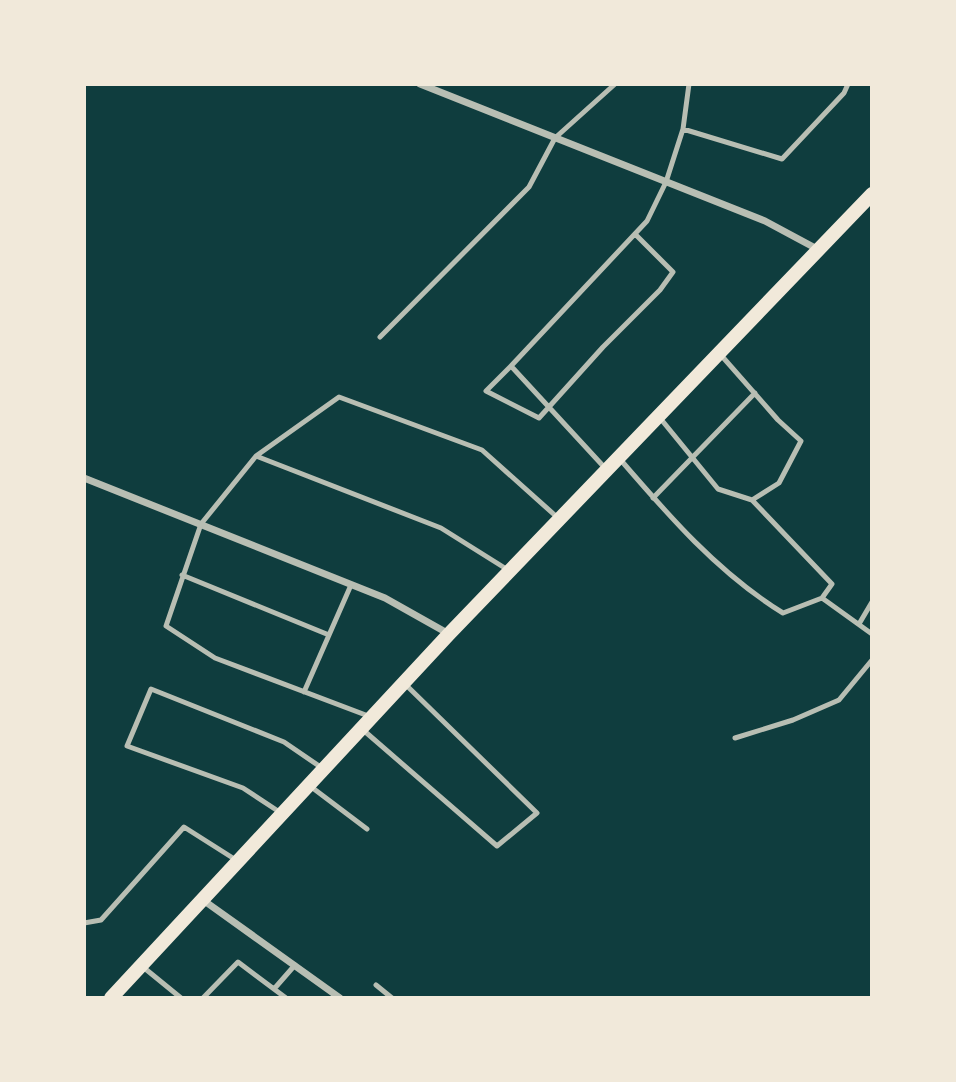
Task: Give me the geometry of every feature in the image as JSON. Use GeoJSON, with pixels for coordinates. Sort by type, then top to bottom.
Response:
{"type":"FeatureCollection","features":[{"type":"Feature","properties":{"kind":"main road"},"geometry":{"type":"LineString","coordinates":[[111,998],[449,635],[872,194]]}},
{"type":"Feature","properties":{"kind":"street"},"geometry":{"type":"LineString","coordinates":[[420,84],[765,222],[820,250]]}},
{"type":"Feature","properties":{"kind":"street"},"geometry":{"type":"LineString","coordinates":[[84,478],[385,598],[449,635]]}},
{"type":"Feature","properties":{"kind":"street"},"geometry":{"type":"LineString","coordinates":[[203,900],[340,998]]}},
{"type":"Feature","properties":{"kind":"lane"},"geometry":{"type":"LineString","coordinates":[[380,337],[529,187],[555,138],[615,84]]}},
{"type":"Feature","properties":{"kind":"lane"},"geometry":{"type":"LineString","coordinates":[[635,234],[673,272],[660,290],[603,346],[550,408],[539,418],[486,391],[647,221],[666,182],[683,129],[689,84]]}},
{"type":"Feature","properties":{"kind":"lane"},"geometry":{"type":"LineString","coordinates":[[683,129],[782,159],[844,93],[848,84]]}},
{"type":"Feature","properties":{"kind":"lane"},"geometry":{"type":"LineString","coordinates":[[720,354],[801,441],[779,483],[752,499]]}},
{"type":"Feature","properties":{"kind":"lane"},"geometry":{"type":"LineString","coordinates":[[511,366],[607,471]]}},
{"type":"Feature","properties":{"kind":"lane"},"geometry":{"type":"LineString","coordinates":[[653,498],[755,393]]}},
{"type":"Feature","properties":{"kind":"lane"},"geometry":{"type":"LineString","coordinates":[[404,683],[537,813],[497,846],[368,723],[304,692],[215,658],[166,626],[201,524],[256,456],[339,397],[482,450],[560,520]]}},
{"type":"Feature","properties":{"kind":"lane"},"geometry":{"type":"LineString","coordinates":[[620,458],[677,525],[738,580],[783,613],[822,598],[832,584],[752,499],[718,489],[660,416]]}},
{"type":"Feature","properties":{"kind":"lane"},"geometry":{"type":"LineString","coordinates":[[256,456],[440,528],[510,571]]}},
{"type":"Feature","properties":{"kind":"lane"},"geometry":{"type":"LineString","coordinates":[[182,575],[329,635]]}},
{"type":"Feature","properties":{"kind":"lane"},"geometry":{"type":"LineString","coordinates":[[304,692],[351,584]]}},
{"type":"Feature","properties":{"kind":"lane"},"geometry":{"type":"LineString","coordinates":[[822,598],[872,634]]}},
{"type":"Feature","properties":{"kind":"lane"},"geometry":{"type":"LineString","coordinates":[[859,624],[872,602]]}},
{"type":"Feature","properties":{"kind":"lane"},"geometry":{"type":"LineString","coordinates":[[735,738],[793,720],[839,700],[872,660]]}},
{"type":"Feature","properties":{"kind":"lane"},"geometry":{"type":"LineString","coordinates":[[284,814],[243,788],[127,746],[151,689],[284,742],[325,770]]}},
{"type":"Feature","properties":{"kind":"lane"},"geometry":{"type":"LineString","coordinates":[[310,786],[367,829]]}},
{"type":"Feature","properties":{"kind":"lane"},"geometry":{"type":"LineString","coordinates":[[84,922],[101,920],[184,827],[239,862]]}},
{"type":"Feature","properties":{"kind":"lane"},"geometry":{"type":"LineString","coordinates":[[202,998],[238,962],[286,998]]}},
{"type":"Feature","properties":{"kind":"lane"},"geometry":{"type":"LineString","coordinates":[[142,965],[181,998]]}},
{"type":"Feature","properties":{"kind":"lane"},"geometry":{"type":"LineString","coordinates":[[274,989],[295,965]]}},
{"type":"Feature","properties":{"kind":"lane"},"geometry":{"type":"LineString","coordinates":[[376,985],[392,998]]}}]}
